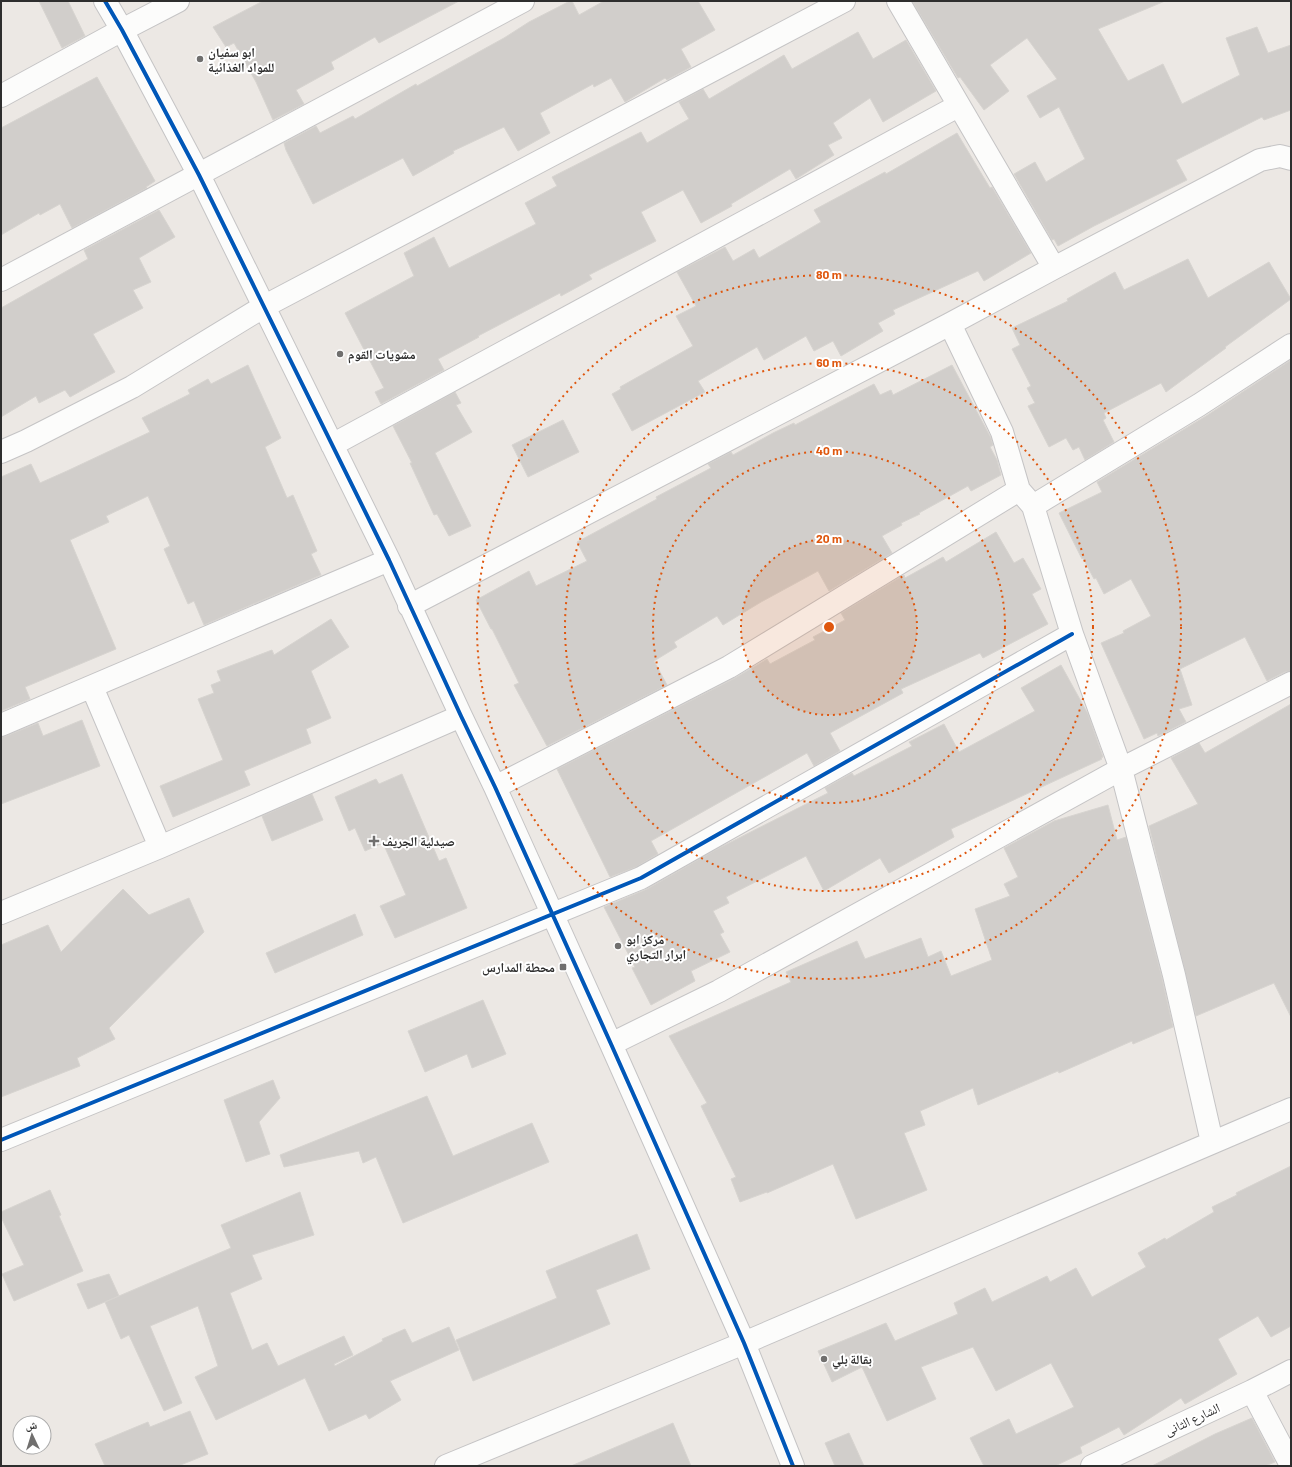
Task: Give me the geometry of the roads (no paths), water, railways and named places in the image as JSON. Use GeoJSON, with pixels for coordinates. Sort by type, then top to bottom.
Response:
{"type":"FeatureCollection","features":[{"type":"Feature","properties":{"kind":"street"},"geometry":{"type":"LineString","coordinates":[[105,1],[199,175],[389,560],[409,606],[495,787],[611,1044],[744,1343],[793,1466]]}},
{"type":"Feature","properties":{"kind":"street"},"geometry":{"type":"LineString","coordinates":[[1,96],[178,1]]}},
{"type":"Feature","properties":{"kind":"street"},"geometry":{"type":"LineString","coordinates":[[1,280],[523,1]]}},
{"type":"Feature","properties":{"kind":"street"},"geometry":{"type":"LineString","coordinates":[[1,452],[26,442],[132,387],[263,307],[844,1]]}},
{"type":"Feature","properties":{"kind":"street"},"geometry":{"type":"LineString","coordinates":[[898,1],[1054,268]]}},
{"type":"Feature","properties":{"kind":"street"},"geometry":{"type":"LineString","coordinates":[[332,445],[958,106]]}},
{"type":"Feature","properties":{"kind":"street"},"geometry":{"type":"LineString","coordinates":[[409,606],[950,324],[1260,160],[1280,156],[1291,159]]}},
{"type":"Feature","properties":{"kind":"street"},"geometry":{"type":"LineString","coordinates":[[950,324],[1002,432],[1019,490],[1033,506],[1072,634],[1121,769],[1174,975],[1212,1142]]}},
{"type":"Feature","properties":{"kind":"street"},"geometry":{"type":"LineString","coordinates":[[1033,506],[1199,405],[1291,345]]}},
{"type":"Feature","properties":{"kind":"street"},"geometry":{"type":"LineString","coordinates":[[495,787],[729,667],[1019,490]]}},
{"type":"Feature","properties":{"kind":"street"},"geometry":{"type":"LineString","coordinates":[[1,725],[389,560]]}},
{"type":"Feature","properties":{"kind":"street"},"geometry":{"type":"LineString","coordinates":[[1,1140],[641,878],[1072,634]]}},
{"type":"Feature","properties":{"kind":"street"},"geometry":{"type":"LineString","coordinates":[[611,1044],[720,990],[1121,769],[1291,682]]}},
{"type":"Feature","properties":{"kind":"street"},"geometry":{"type":"LineString","coordinates":[[92,686],[160,847]]}},
{"type":"Feature","properties":{"kind":"street"},"geometry":{"type":"LineString","coordinates":[[1,913],[160,847],[461,716]]}},
{"type":"Feature","properties":{"kind":"street"},"geometry":{"type":"LineString","coordinates":[[446,1466],[744,1343],[1291,1109]]}},
{"type":"Feature","properties":{"kind":"street","name":"الشارع الثانى"},"geometry":{"type":"LineString","coordinates":[[1092,1466],[1252,1391],[1291,1371]]}},
{"type":"Feature","properties":{"kind":"street"},"geometry":{"type":"LineString","coordinates":[[1252,1391],[1291,1465]]}},
{"type":"Feature","properties":{"kind":"place","name":"ابو سفيان للمواد الغذائية"},"geometry":{"type":"Point","coordinates":[200,59]}},
{"type":"Feature","properties":{"kind":"place","name":"مشويات القوم"},"geometry":{"type":"Point","coordinates":[340,354]}},
{"type":"Feature","properties":{"kind":"place","name":"صيدلية الجريف"},"geometry":{"type":"Point","coordinates":[374,841]}},
{"type":"Feature","properties":{"kind":"place","name":"مركز ابو ابرار التجاري"},"geometry":{"type":"Point","coordinates":[618,946]}},
{"type":"Feature","properties":{"kind":"place","name":"محطة المدارس"},"geometry":{"type":"Point","coordinates":[563,967]}},
{"type":"Feature","properties":{"kind":"place","name":"بقالة بلي"},"geometry":{"type":"Point","coordinates":[824,1359]}}]}
